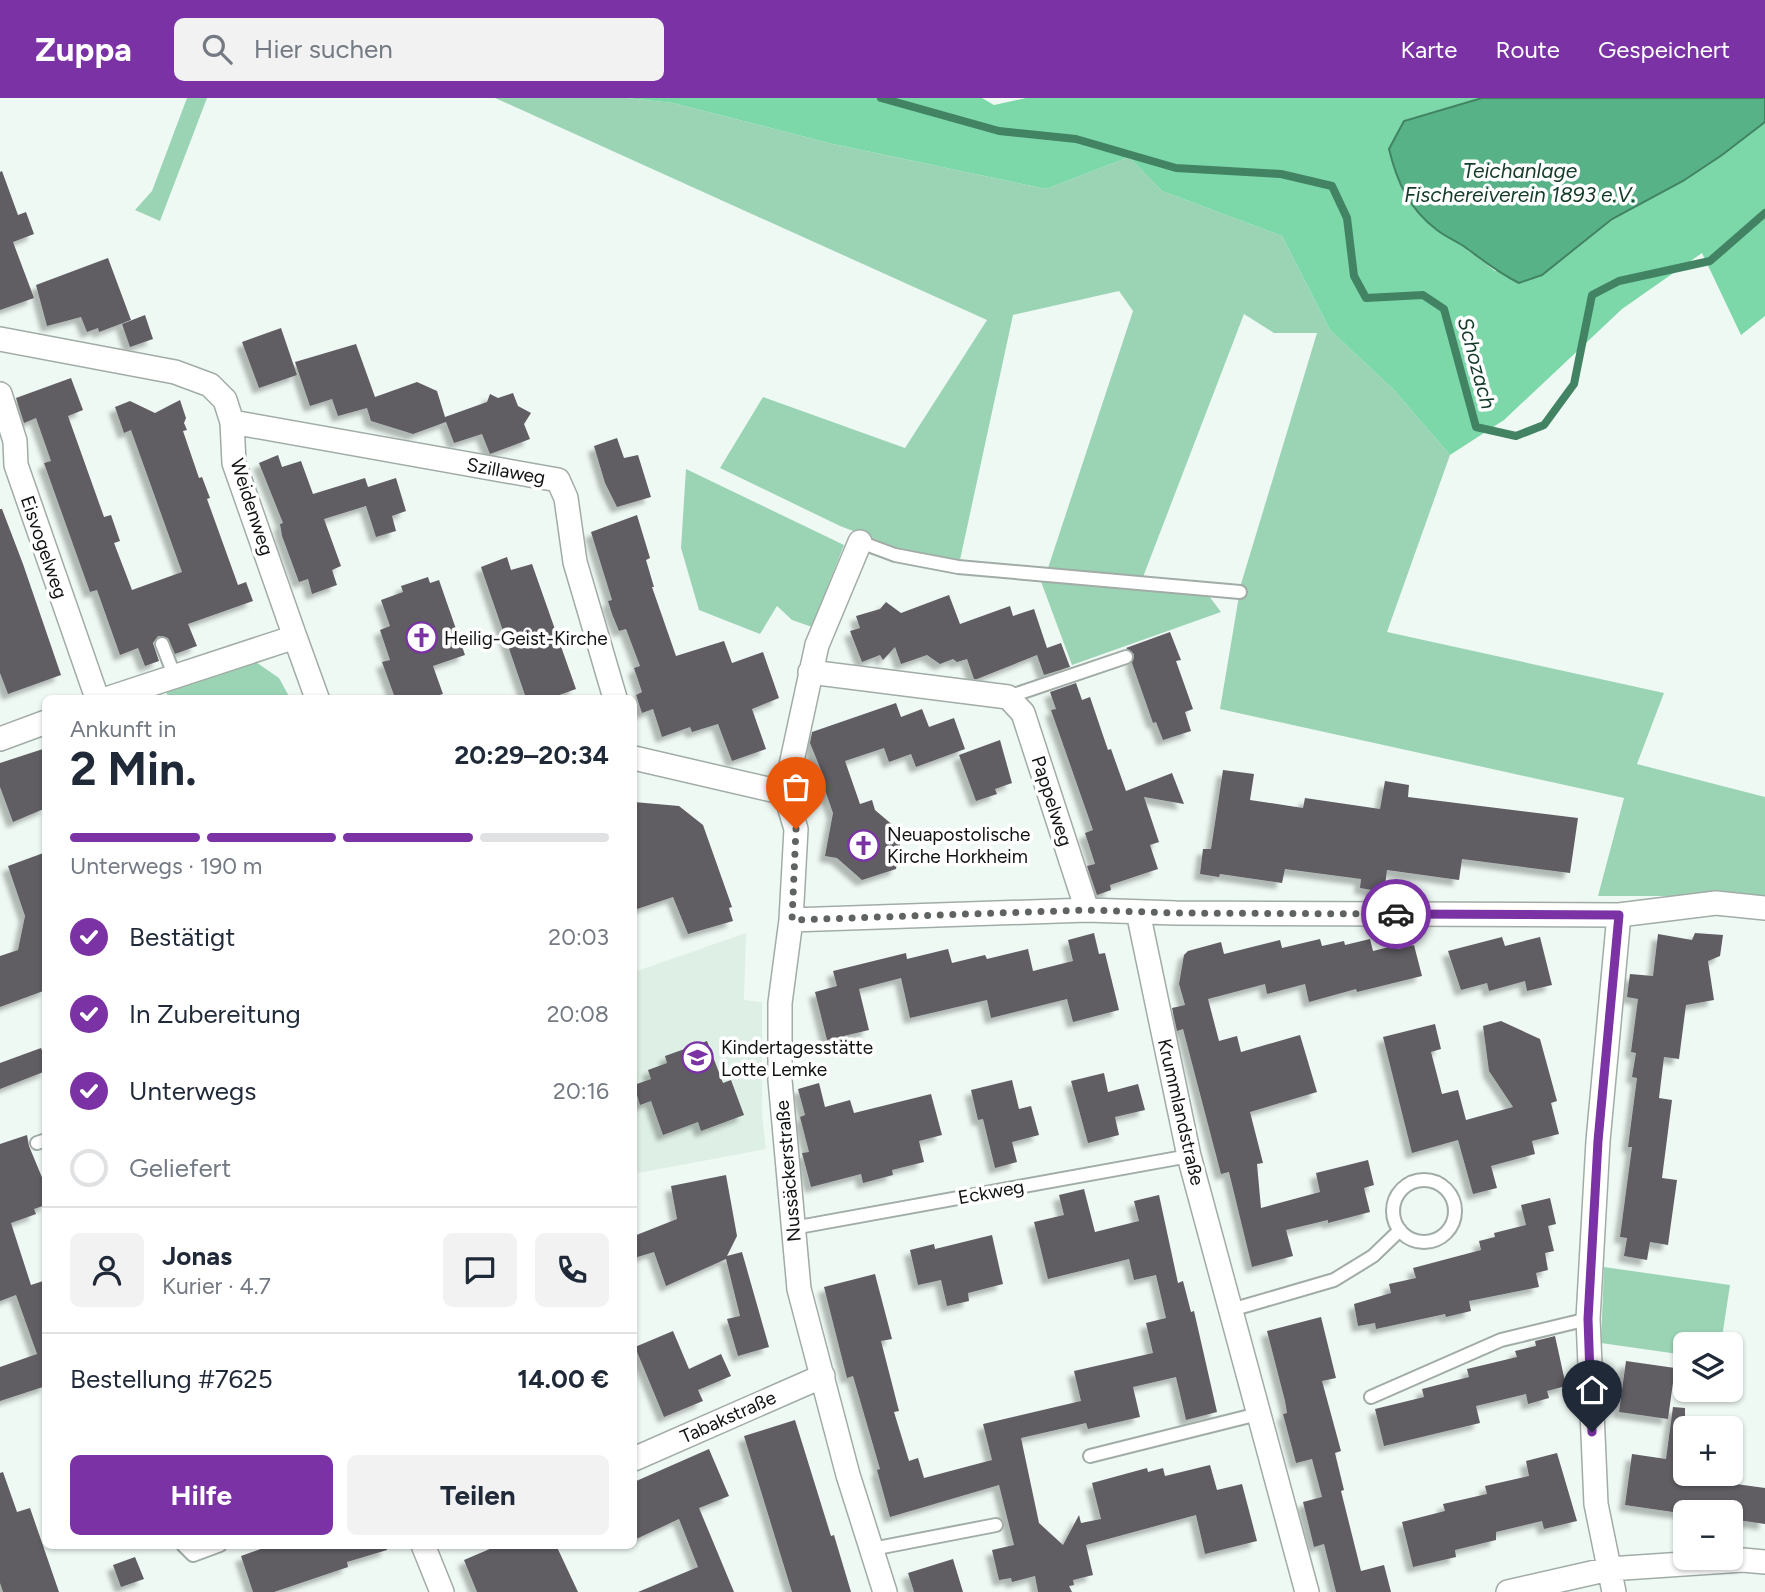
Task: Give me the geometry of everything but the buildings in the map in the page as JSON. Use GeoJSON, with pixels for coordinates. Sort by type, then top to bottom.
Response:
{"type":"FeatureCollection","features":[{"type":"Feature","properties":{"kind":"street","name":"Weidenweg"},"geometry":{"type":"LineString","coordinates":[[0,340],[174,372],[210,384],[225,400],[232,422],[234,463],[316,695]]}},
{"type":"Feature","properties":{"kind":"street","name":"Eisvogelweg"},"geometry":{"type":"LineString","coordinates":[[0,394],[15,441],[16,465],[96,695]]}},
{"type":"Feature","properties":{"kind":"street","name":"Szillaweg"},"geometry":{"type":"LineString","coordinates":[[232,422],[558,480],[566,498],[575,562],[614,695]]}},
{"type":"Feature","properties":{"kind":"street","name":"Nussäckerstraße"},"geometry":{"type":"LineString","coordinates":[[860,542],[817,645],[785,793],[796,829],[792,920],[780,1003],[780,1080],[799,1289],[848,1475],[885,1592]]}},
{"type":"Feature","properties":{"kind":"street"},"geometry":{"type":"LineString","coordinates":[[118,695],[295,638]]}},
{"type":"Feature","properties":{"kind":"street"},"geometry":{"type":"LineString","coordinates":[[810,672],[1008,697]]}},
{"type":"Feature","properties":{"kind":"street","name":"Pappelweg"},"geometry":{"type":"LineString","coordinates":[[1008,697],[1023,713],[1087,910]]}},
{"type":"Feature","properties":{"kind":"street"},"geometry":{"type":"LineString","coordinates":[[0,740],[42,724]]}},
{"type":"Feature","properties":{"kind":"street"},"geometry":{"type":"LineString","coordinates":[[637,759],[785,793]]}},
{"type":"Feature","properties":{"kind":"street"},"geometry":{"type":"LineString","coordinates":[[792,920],[1087,910],[1619,915],[1716,903],[1765,908]]}},
{"type":"Feature","properties":{"kind":"street","name":"Krummlandstraße"},"geometry":{"type":"LineString","coordinates":[[1138,912],[1189,1156],[1307,1592]]}},
{"type":"Feature","properties":{"kind":"street"},"geometry":{"type":"LineString","coordinates":[[1614,1592],[1596,1504],[1588,1319],[1598,1141],[1619,915]]}},
{"type":"Feature","properties":{"kind":"street","name":"Tabakstraße"},"geometry":{"type":"LineString","coordinates":[[637,1458],[823,1376]]}},
{"type":"Feature","properties":{"kind":"street"},"geometry":{"type":"LineString","coordinates":[[429,1549],[442,1592]]}},
{"type":"Feature","properties":{"kind":"street"},"geometry":{"type":"LineString","coordinates":[[1508,1592],[1609,1569],[1744,1560],[1765,1562]]}},
{"type":"Feature","properties":{"kind":"lane"},"geometry":{"type":"LineString","coordinates":[[860,542],[895,555],[958,568],[1240,592]]}},
{"type":"Feature","properties":{"kind":"lane"},"geometry":{"type":"LineString","coordinates":[[162,645],[175,677]]}},
{"type":"Feature","properties":{"kind":"lane"},"geometry":{"type":"LineString","coordinates":[[1008,697],[1126,657]]}},
{"type":"Feature","properties":{"kind":"lane","name":"Eckweg"},"geometry":{"type":"LineString","coordinates":[[793,1228],[1189,1156]]}},
{"type":"Feature","properties":{"kind":"lane"},"geometry":{"type":"LineString","coordinates":[[1426,1180],[1437,1183],[1448,1192],[1455,1207],[1453,1221],[1443,1236],[1419,1242],[1400,1230],[1393,1213],[1395,1200],[1402,1189],[1411,1183],[1426,1180]]}},
{"type":"Feature","properties":{"kind":"lane"},"geometry":{"type":"LineString","coordinates":[[1231,1310],[1334,1280],[1373,1256],[1400,1230]]}},
{"type":"Feature","properties":{"kind":"lane"},"geometry":{"type":"LineString","coordinates":[[1371,1397],[1501,1340],[1588,1319]]}},
{"type":"Feature","properties":{"kind":"lane"},"geometry":{"type":"LineString","coordinates":[[1090,1456],[1258,1414]]}},
{"type":"Feature","properties":{"kind":"lane"},"geometry":{"type":"LineString","coordinates":[[872,1549],[996,1525]]}},
{"type":"Feature","properties":{"kind":"lane"},"geometry":{"type":"LineString","coordinates":[[187,1549],[193,1555],[209,1549]]}},
{"type":"Feature","properties":{"kind":"shaded area"},"geometry":{"type":"Polygon","coordinates":[[[187,98],[207,98],[160,221],[135,210],[152,191],[187,98]]]}},
{"type":"Feature","properties":{"kind":"shaded area"},"geometry":{"type":"Polygon","coordinates":[[[495,98],[627,98],[673,103],[833,144],[1046,189],[1129,157],[1162,191],[1282,236],[1330,330],[1394,390],[1450,455],[1387,632],[1664,693],[1637,764],[1765,797],[1765,902],[1705,896],[1598,896],[1624,798],[1220,709],[1241,584],[1317,333],[1274,333],[1244,314],[1143,577],[1048,568],[1133,311],[1119,291],[1013,315],[960,560],[898,548],[840,526],[720,468],[763,397],[905,448],[987,320],[495,98]]]}},
{"type":"Feature","properties":{"kind":"shaded area"},"geometry":{"type":"Polygon","coordinates":[[[627,98],[982,98],[994,105],[1026,98],[1482,98],[1404,121],[1438,231],[1495,271],[1542,275],[1612,219],[1683,181],[1765,122],[1765,316],[1741,335],[1702,253],[1622,309],[1504,420],[1450,455],[1394,390],[1330,330],[1282,236],[1162,191],[1129,157],[1046,189],[833,144],[673,103],[627,98]]]}},
{"type":"Feature","properties":{"kind":"shaded area"},"geometry":{"type":"Polygon","coordinates":[[[686,469],[844,545],[812,627],[792,620],[777,606],[760,634],[699,610],[681,548],[686,469]]]}},
{"type":"Feature","properties":{"kind":"shaded area"},"geometry":{"type":"Polygon","coordinates":[[[1040,579],[1209,596],[1221,612],[1072,665],[1040,579]]]}},
{"type":"Feature","properties":{"kind":"shaded area"},"geometry":{"type":"Polygon","coordinates":[[[250,658],[279,678],[288,695],[167,695],[166,689],[250,658]]]}},
{"type":"Feature","properties":{"kind":"shaded area","name":"Kindertagesstätte Lotte Lemke"},"geometry":{"type":"Polygon","coordinates":[[[746,933],[744,1000],[762,1002],[762,1114],[766,1149],[638,1173],[637,971],[746,933]]]}},
{"type":"Feature","properties":{"kind":"shaded area"},"geometry":{"type":"Polygon","coordinates":[[[1604,1267],[1730,1285],[1723,1332],[1673,1332],[1673,1353],[1601,1343],[1604,1267]]]}},
{"type":"Feature","properties":{"kind":"water","name":"Teichanlage Fischereiverein 1893 e.V."},"geometry":{"type":"Polygon","coordinates":[[[1482,98],[1765,98],[1765,122],[1683,181],[1612,219],[1542,275],[1519,283],[1427,222],[1406,194],[1389,149],[1404,121],[1482,98]]]}},
{"type":"Feature","properties":{"kind":"waterway","name":"Schozach"},"geometry":{"type":"LineString","coordinates":[[881,98],[999,131],[1076,139],[1176,168],[1281,174],[1332,186],[1347,218],[1354,276],[1366,298],[1423,295],[1444,309],[1476,427],[1516,436],[1544,425],[1574,384],[1592,295],[1619,281],[1710,261],[1765,213]]}},
{"type":"Feature","properties":{"kind":"way so far"},"geometry":{"type":"LineString","coordinates":[[796,829],[792,920],[1087,910],[1396,914]]}},
{"type":"Feature","properties":{"kind":"place","name":"Heilig-Geist-Kirche"},"geometry":{"type":"Point","coordinates":[421,638]}},
{"type":"Feature","properties":{"kind":"place","name":"Neuapostolische Kirche Horkheim"},"geometry":{"type":"Point","coordinates":[864,845]}},
{"type":"Feature","properties":{"kind":"place","name":"Kindertagesstätte Lotte Lemke"},"geometry":{"type":"Point","coordinates":[698,1058]}},
{"type":"Feature","properties":{"kind":"route"},"geometry":{"type":"LineString","coordinates":[[1396,914],[1619,915],[1598,1141],[1588,1319],[1592,1432]]}}]}
